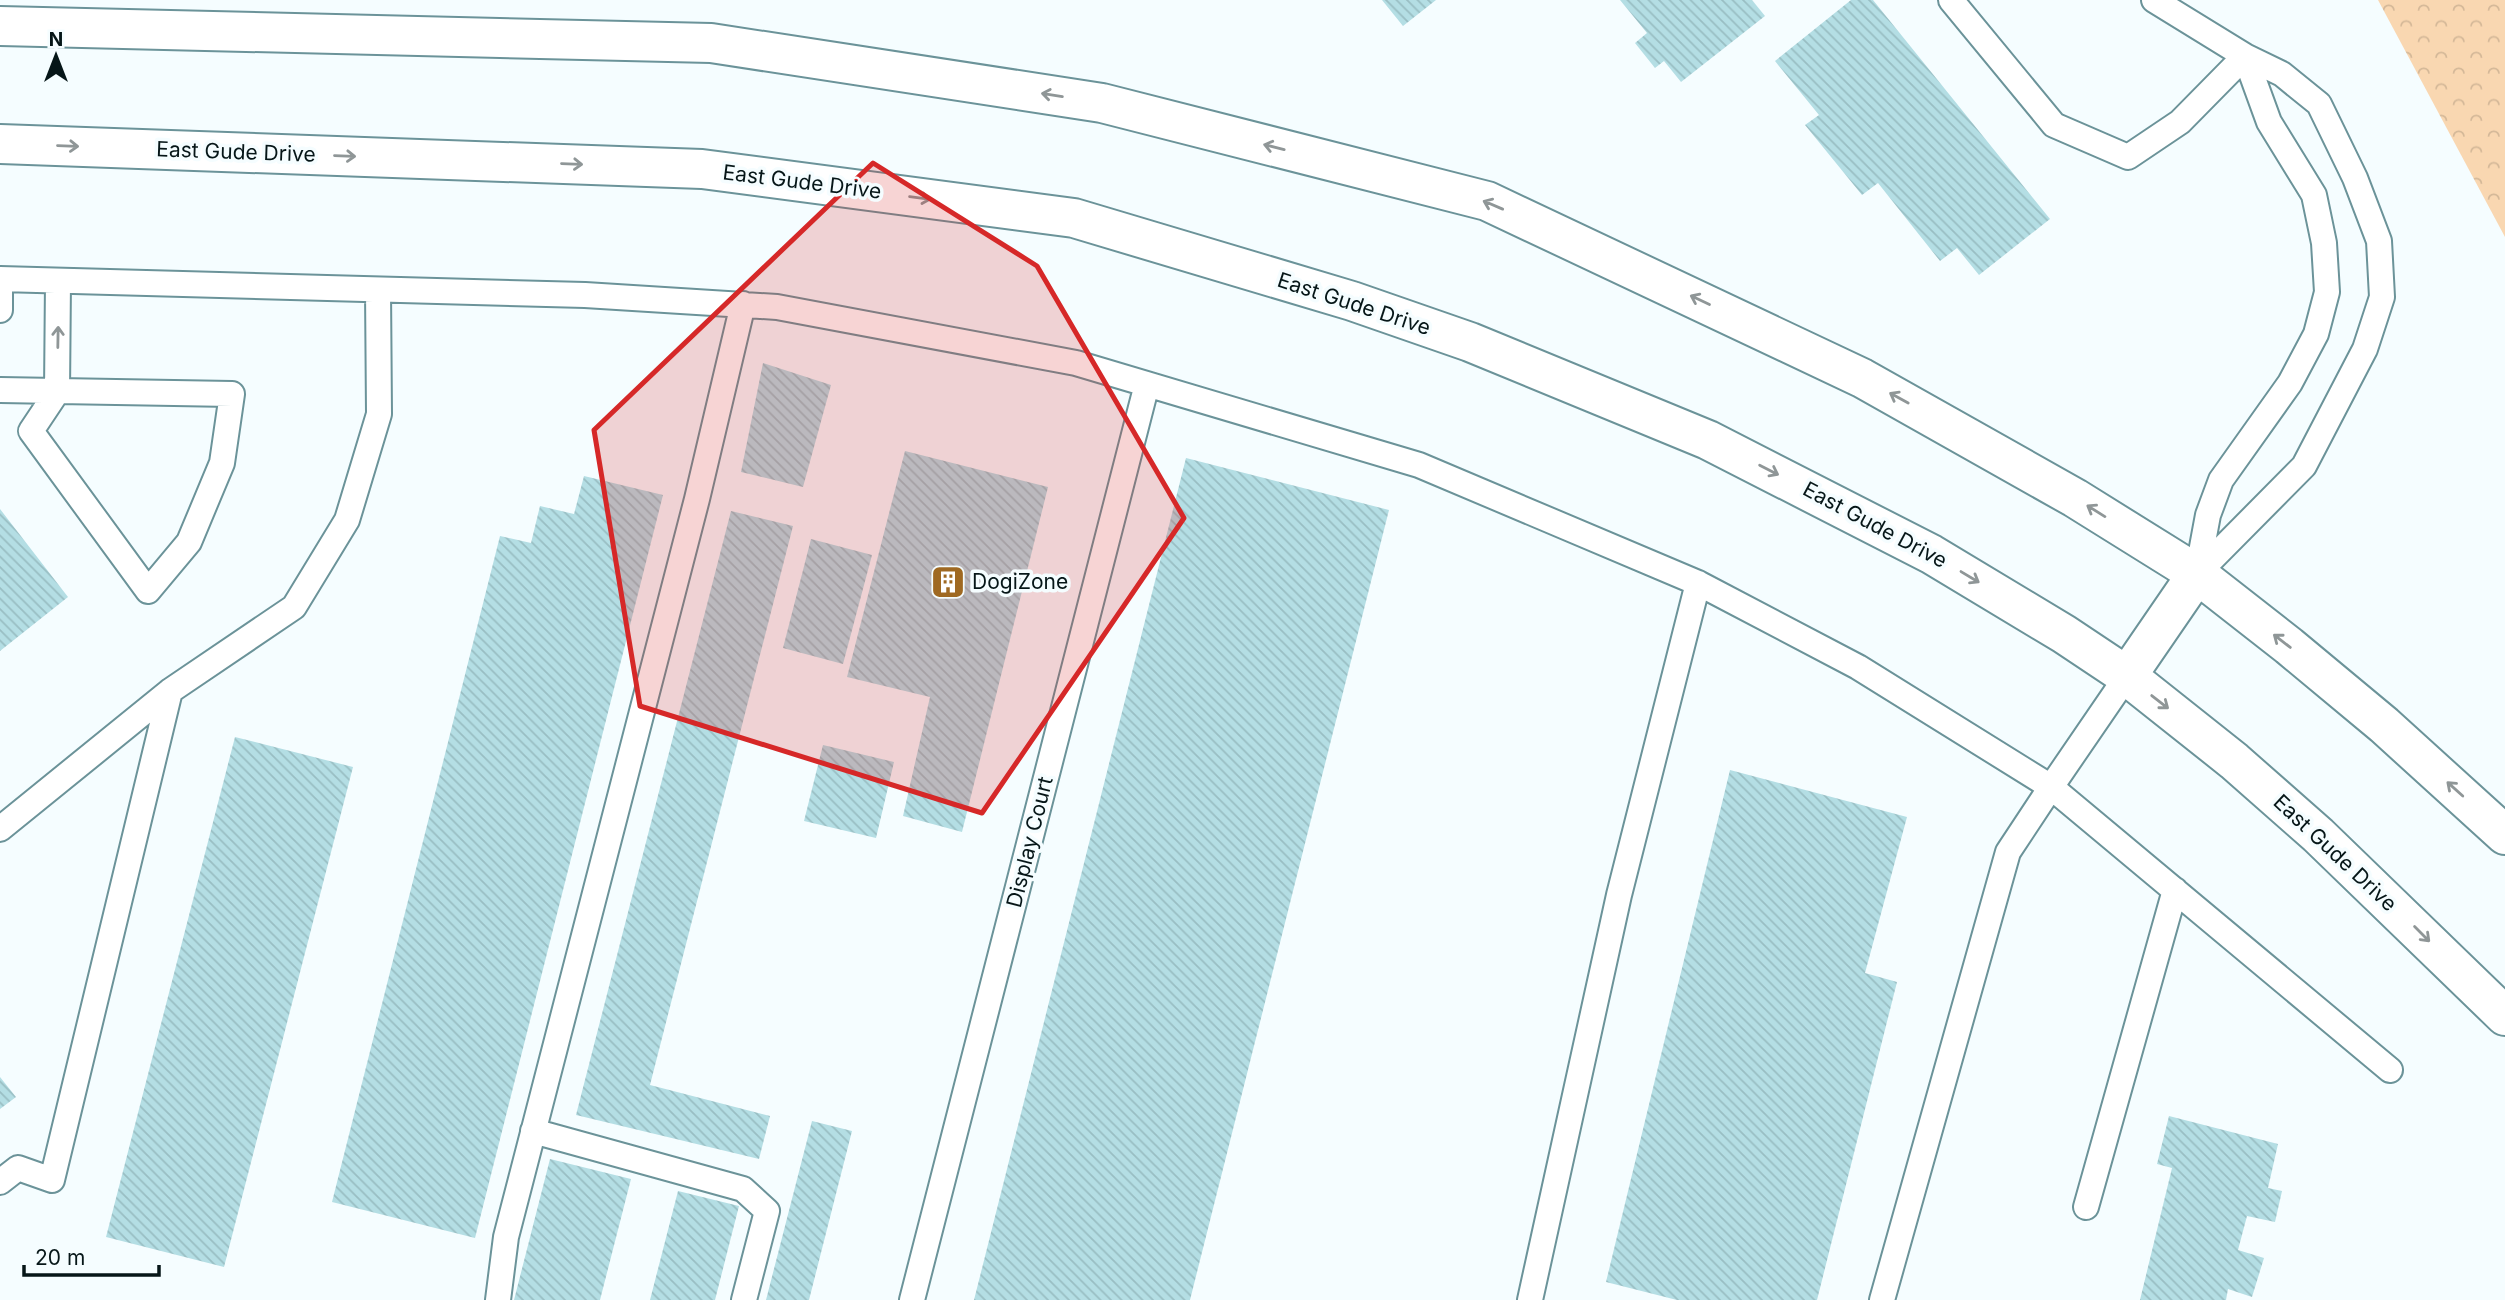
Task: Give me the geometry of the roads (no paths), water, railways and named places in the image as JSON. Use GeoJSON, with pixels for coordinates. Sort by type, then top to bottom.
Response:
{"type":"FeatureCollection","features":[{"type":"Feature","properties":{"kind":"main road"},"geometry":{"type":"LineString","coordinates":[[0,26],[711,43],[1102,103],[1487,201],[1862,378],[2075,498],[2197,574],[2384,725],[2505,835]]}},
{"type":"Feature","properties":{"kind":"main road","name":"East Gude Drive"},"geometry":{"type":"LineString","coordinates":[[0,144],[702,169],[1074,218],[1352,301],[1470,342],[1708,440],[1931,554],[2127,677],[2234,761],[2318,835],[2505,1016]]}},
{"type":"Feature","properties":{"kind":"main road"},"geometry":{"type":"LineString","coordinates":[[2127,677],[2197,574]]}},
{"type":"Feature","properties":{"kind":"lane"},"geometry":{"type":"LineString","coordinates":[[1951,0],[2054,125],[2128,157],[2180,122],[2245,56]]}},
{"type":"Feature","properties":{"kind":"lane"},"geometry":{"type":"LineString","coordinates":[[2154,0],[2245,56],[2282,74],[2319,104],[2356,178],[2379,241],[2382,297],[2365,349],[2304,466],[2197,574]]}},
{"type":"Feature","properties":{"kind":"lane"},"geometry":{"type":"LineString","coordinates":[[2197,574],[2208,515],[2221,480],[2290,383],[2316,334],[2327,292],[2324,243],[2314,195],[2269,122],[2245,56]]}},
{"type":"Feature","properties":{"kind":"lane"},"geometry":{"type":"LineString","coordinates":[[0,310],[0,279],[585,295],[778,307],[1063,360],[1419,465],[1698,583],[1858,667],[2051,787],[2390,1070]]}},
{"type":"Feature","properties":{"kind":"lane"},"geometry":{"type":"LineString","coordinates":[[0,390],[57,392],[232,394],[222,463],[189,542],[148,591],[31,431],[57,392],[58,281]]}},
{"type":"Feature","properties":{"kind":"lane"},"geometry":{"type":"LineString","coordinates":[[0,829],[170,691],[294,607],[347,520],[379,414],[378,290]]}},
{"type":"Feature","properties":{"kind":"lane"},"geometry":{"type":"LineString","coordinates":[[498,1300],[506,1237],[697,499],[743,304]]}},
{"type":"Feature","properties":{"kind":"lane","name":"Display Court"},"geometry":{"type":"LineString","coordinates":[[912,1300],[1147,384]]}},
{"type":"Feature","properties":{"kind":"lane"},"geometry":{"type":"LineString","coordinates":[[1530,1300],[1619,895],[1698,583]]}},
{"type":"Feature","properties":{"kind":"lane"},"geometry":{"type":"LineString","coordinates":[[1882,1300],[2008,852],[2127,677]]}},
{"type":"Feature","properties":{"kind":"lane"},"geometry":{"type":"LineString","coordinates":[[0,1182],[18,1168],[52,1180],[170,691]]}},
{"type":"Feature","properties":{"kind":"lane"},"geometry":{"type":"LineString","coordinates":[[2086,1207],[2175,890]]}},
{"type":"Feature","properties":{"kind":"lane"},"geometry":{"type":"LineString","coordinates":[[533,1131],[743,1189],[767,1211],[744,1300]]}},
{"type":"Feature","properties":{"kind":"place","name":"DogiZone"},"geometry":{"type":"Point","coordinates":[948,582]}}]}
